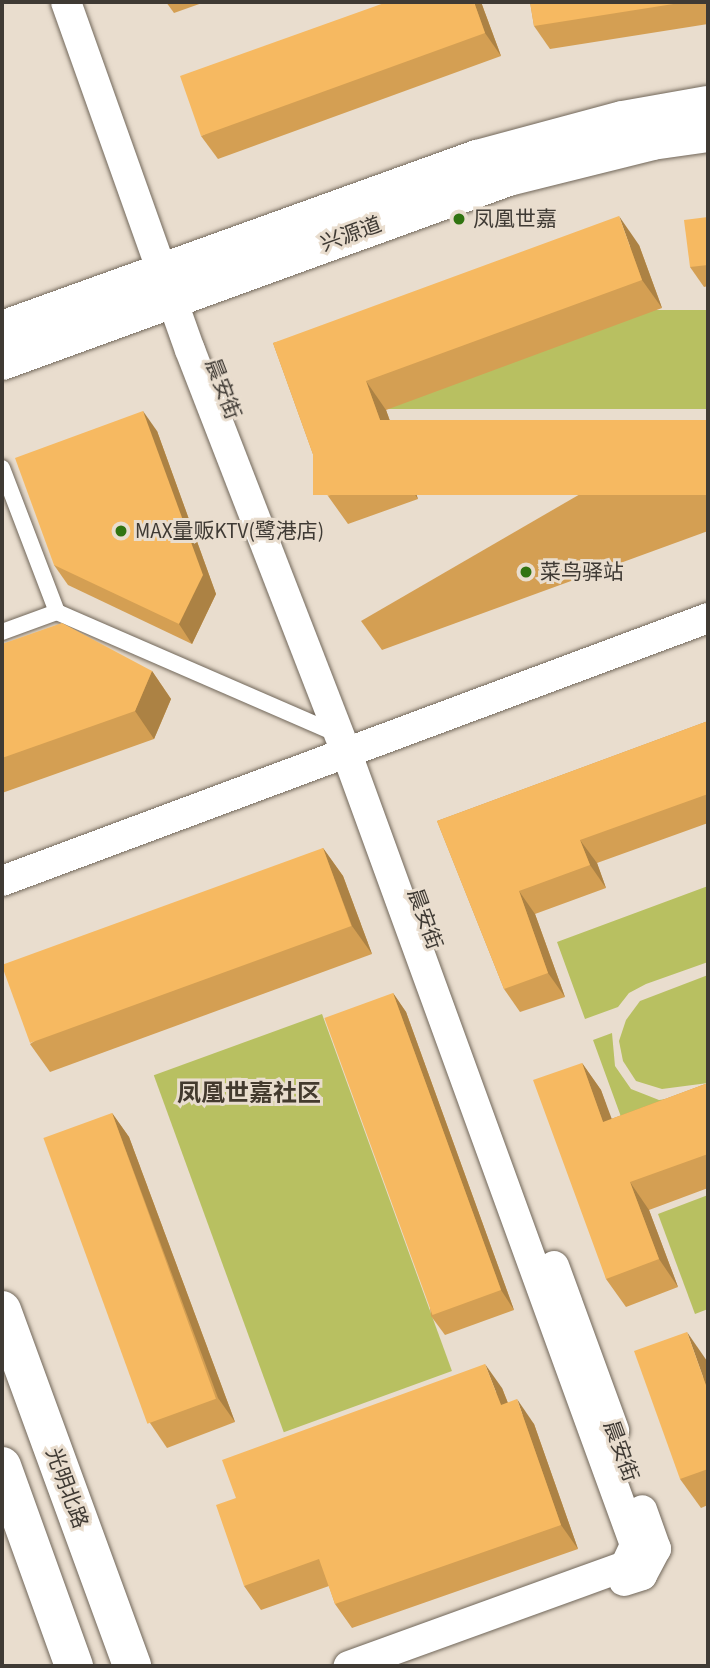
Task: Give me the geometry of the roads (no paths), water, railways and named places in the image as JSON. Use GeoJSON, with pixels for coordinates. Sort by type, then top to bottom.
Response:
{"type":"FeatureCollection","features":[{"type":"Feature","properties":{"kind":"main road","name":"兴源道"},"geometry":{"type":"LineString","coordinates":[[2,361],[477,159],[623,120],[708,105]]}},
{"type":"Feature","properties":{"kind":"main road","name":"兴源道"},"geometry":{"type":"LineString","coordinates":[[2,330],[175,288],[508,177],[652,141],[708,133]]}},
{"type":"Feature","properties":{"kind":"main road","name":"光明北路"},"geometry":{"type":"LineString","coordinates":[[2,1310],[132,1666]]}},
{"type":"Feature","properties":{"kind":"main road"},"geometry":{"type":"LineString","coordinates":[[2,1466],[74,1666]]}},
{"type":"Feature","properties":{"kind":"street","name":"晨安街"},"geometry":{"type":"LineString","coordinates":[[66,2],[351,742],[635,1545],[633,1570]]}},
{"type":"Feature","properties":{"kind":"street"},"geometry":{"type":"LineString","coordinates":[[2,881],[708,599]]}},
{"type":"Feature","properties":{"kind":"street"},"geometry":{"type":"LineString","coordinates":[[2,859],[708,618]]}},
{"type":"Feature","properties":{"kind":"street"},"geometry":{"type":"LineString","coordinates":[[348,1666],[633,1570]]}},
{"type":"Feature","properties":{"kind":"street"},"geometry":{"type":"LineString","coordinates":[[398,1666],[633,1570]]}},
{"type":"Feature","properties":{"kind":"lane"},"geometry":{"type":"LineString","coordinates":[[2,468],[57,612]]}},
{"type":"Feature","properties":{"kind":"lane"},"geometry":{"type":"LineString","coordinates":[[2,632],[57,612],[351,742]]}},
{"type":"Feature","properties":{"kind":"place","name":"凤凰世嘉"},"geometry":{"type":"Point","coordinates":[459,219]}},
{"type":"Feature","properties":{"kind":"place","name":"MAX量贩KTV(鹭港店)"},"geometry":{"type":"Point","coordinates":[121,531]}},
{"type":"Feature","properties":{"kind":"place","name":"菜鸟驿站"},"geometry":{"type":"Point","coordinates":[526,572]}},
{"type":"Feature","properties":{"kind":"district","name":"凤凰世嘉社区"},"geometry":{"type":"Point","coordinates":[249,1094]}}]}
